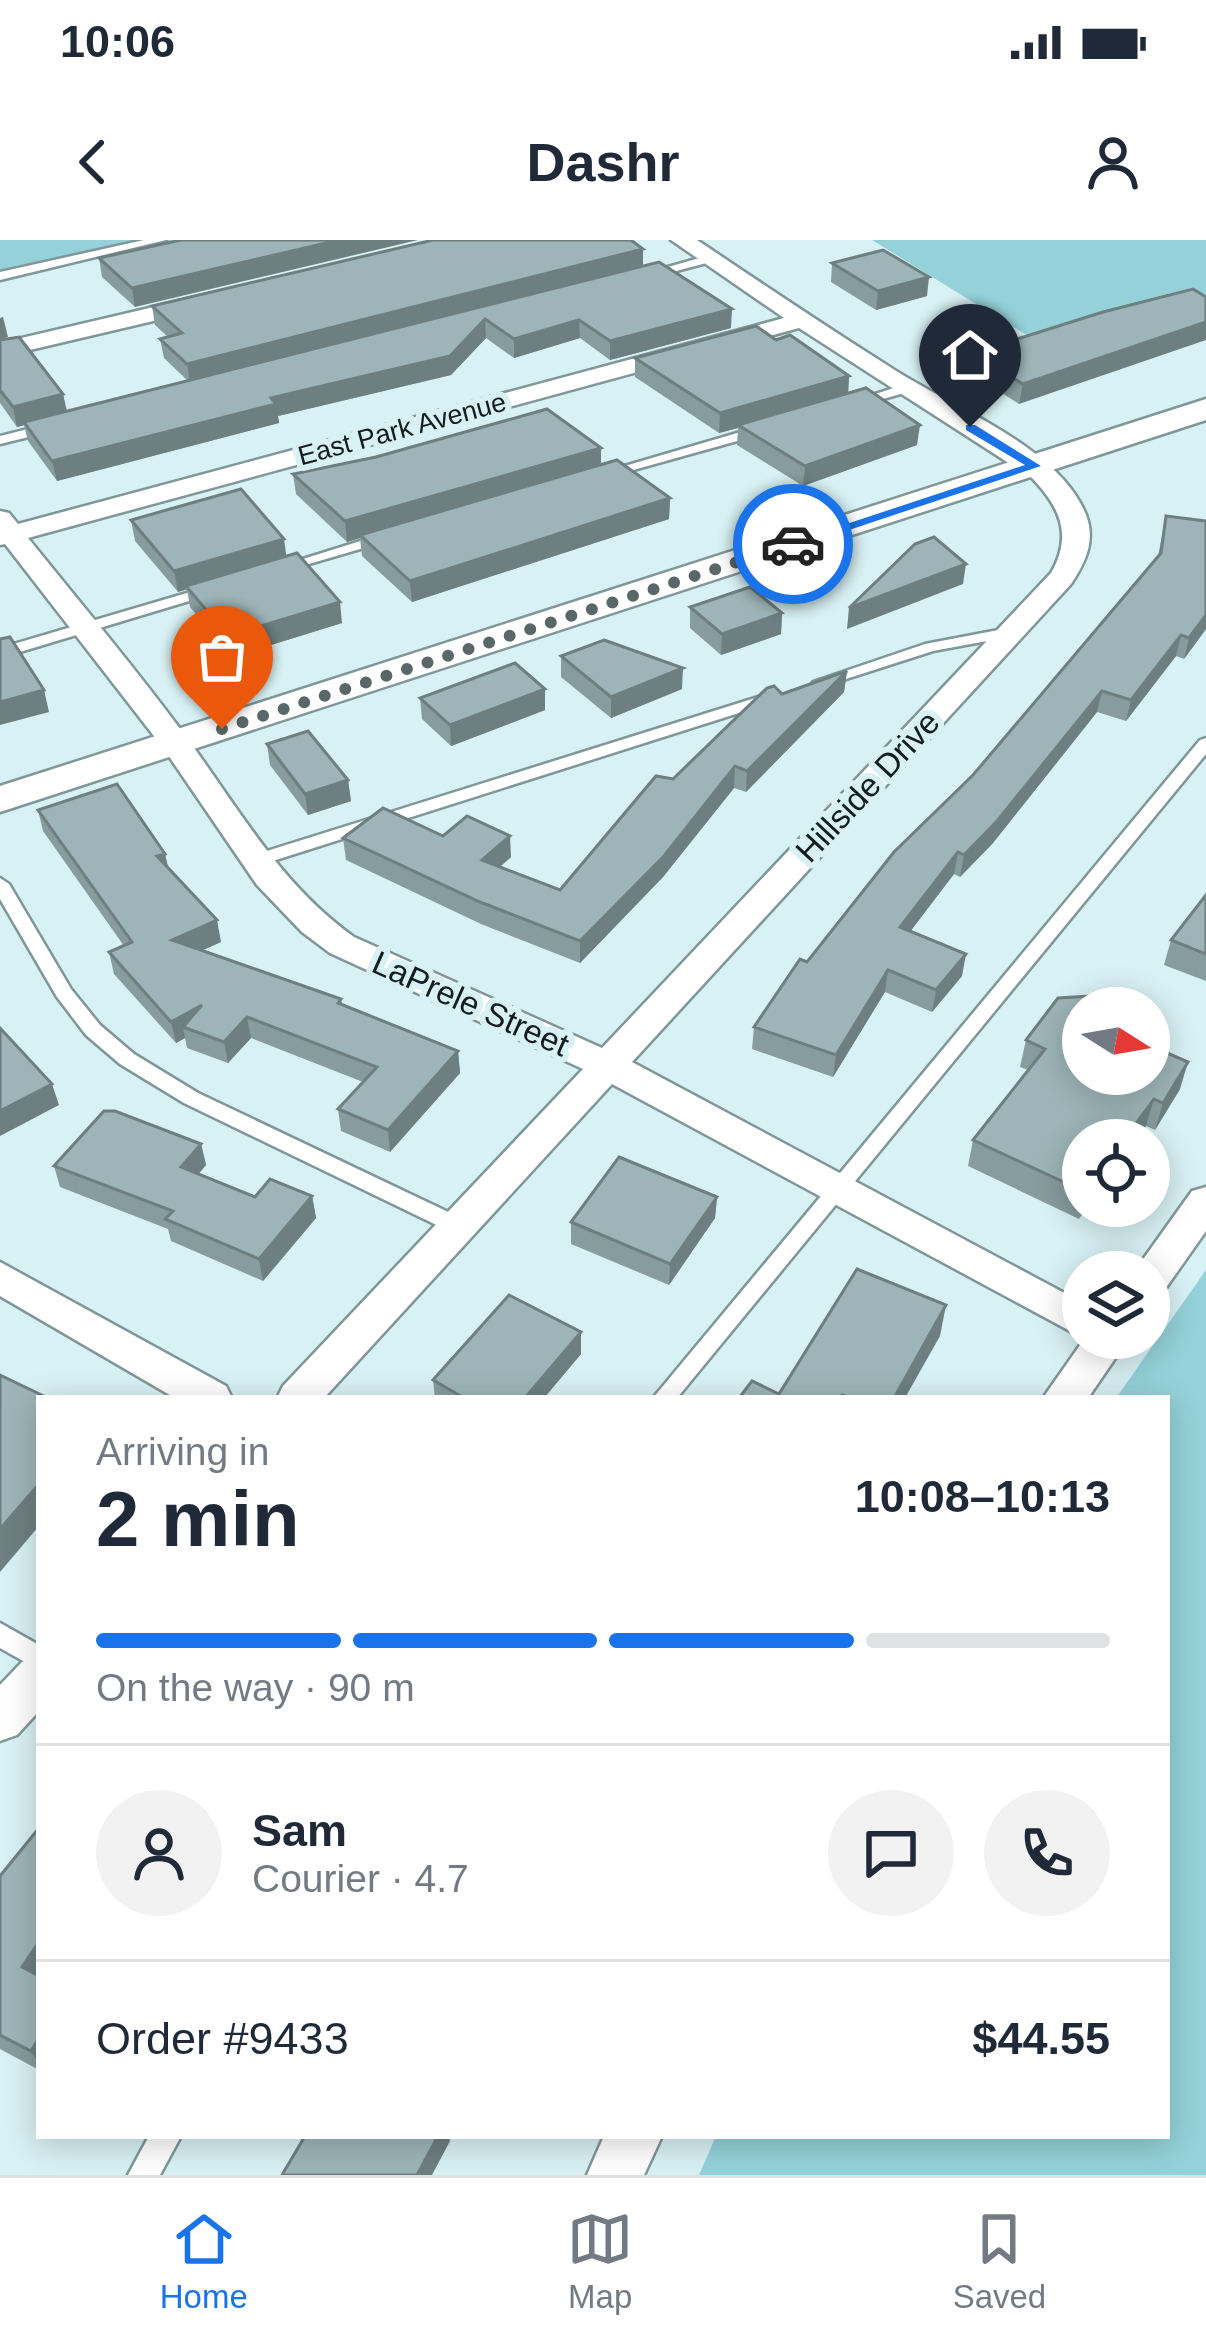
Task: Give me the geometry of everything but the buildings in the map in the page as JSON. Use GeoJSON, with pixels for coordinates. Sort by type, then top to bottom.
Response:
{"type":"FeatureCollection","features":[{"type":"Feature","properties":{"kind":"street","name":"Hillside Drive"},"geometry":{"type":"LineString","coordinates":[[301,1395],[1076,557],[1078,532],[1071,508],[1035,466],[906,388],[682,240]]}},
{"type":"Feature","properties":{"kind":"street"},"geometry":{"type":"LineString","coordinates":[[0,350],[233,295]]}},
{"type":"Feature","properties":{"kind":"street","name":"East Park Avenue"},"geometry":{"type":"LineString","coordinates":[[4,530],[803,320]]}},
{"type":"Feature","properties":{"kind":"street"},"geometry":{"type":"LineString","coordinates":[[0,800],[1204,413]]}},
{"type":"Feature","properties":{"kind":"street","name":"LaPrele Street"},"geometry":{"type":"LineString","coordinates":[[4,530],[176,743],[277,893],[307,923],[342,945],[607,1065],[1062,1311]]}},
{"type":"Feature","properties":{"kind":"street"},"geometry":{"type":"LineString","coordinates":[[1170,1252],[1206,1201]]}},
{"type":"Feature","properties":{"kind":"street"},"geometry":{"type":"LineString","coordinates":[[0,1277],[206,1395]]}},
{"type":"Feature","properties":{"kind":"street"},"geometry":{"type":"LineString","coordinates":[[1066,1395],[1093,1359]]}},
{"type":"Feature","properties":{"kind":"street"},"geometry":{"type":"LineString","coordinates":[[0,1719],[36,1679]]}},
{"type":"Feature","properties":{"kind":"street"},"geometry":{"type":"LineString","coordinates":[[615,2175],[633,2139]]}},
{"type":"Feature","properties":{"kind":"lane"},"geometry":{"type":"LineString","coordinates":[[0,276],[160,240]]}},
{"type":"Feature","properties":{"kind":"lane"},"geometry":{"type":"LineString","coordinates":[[620,282],[710,259]]}},
{"type":"Feature","properties":{"kind":"lane"},"geometry":{"type":"LineString","coordinates":[[839,407],[906,388]]}},
{"type":"Feature","properties":{"kind":"lane"},"geometry":{"type":"LineString","coordinates":[[0,440],[66,423]]}},
{"type":"Feature","properties":{"kind":"lane"},"geometry":{"type":"LineString","coordinates":[[593,478],[772,427]]}},
{"type":"Feature","properties":{"kind":"lane"},"geometry":{"type":"LineString","coordinates":[[259,575],[414,529]]}},
{"type":"Feature","properties":{"kind":"lane"},"geometry":{"type":"LineString","coordinates":[[0,653],[237,582]]}},
{"type":"Feature","properties":{"kind":"lane"},"geometry":{"type":"LineString","coordinates":[[254,861],[930,647],[1009,633]]}},
{"type":"Feature","properties":{"kind":"lane"},"geometry":{"type":"LineString","coordinates":[[667,1395],[1206,743]]}},
{"type":"Feature","properties":{"kind":"lane"},"geometry":{"type":"LineString","coordinates":[[0,884],[64,993],[93,1030],[127,1059],[191,1098],[458,1226]]}},
{"type":"Feature","properties":{"kind":"lane"},"geometry":{"type":"LineString","coordinates":[[0,1634],[36,1657]]}},
{"type":"Feature","properties":{"kind":"lane"},"geometry":{"type":"LineString","coordinates":[[143,2175],[164,2139]]}},
{"type":"Feature","properties":{"kind":"shaded area"},"geometry":{"type":"Polygon","coordinates":[[[0,240],[176,240],[0,280],[0,240]]]}},
{"type":"Feature","properties":{"kind":"shaded area"},"geometry":{"type":"Polygon","coordinates":[[[872,240],[1206,240],[1206,297],[1046,347],[872,240]]]}},
{"type":"Feature","properties":{"kind":"shaded area"},"geometry":{"type":"Polygon","coordinates":[[[1206,1270],[1206,2175],[699,2175],[715,2139],[1170,2139],[1170,1395],[1118,1395],[1143,1359],[1170,1359],[1170,1321],[1206,1270]]]}},
{"type":"Feature","properties":{"kind":"way so far"},"geometry":{"type":"LineString","coordinates":[[222,729],[793,544]]}},
{"type":"Feature","properties":{"kind":"route"},"geometry":{"type":"LineString","coordinates":[[793,544],[1035,466],[970,427]]}}]}
